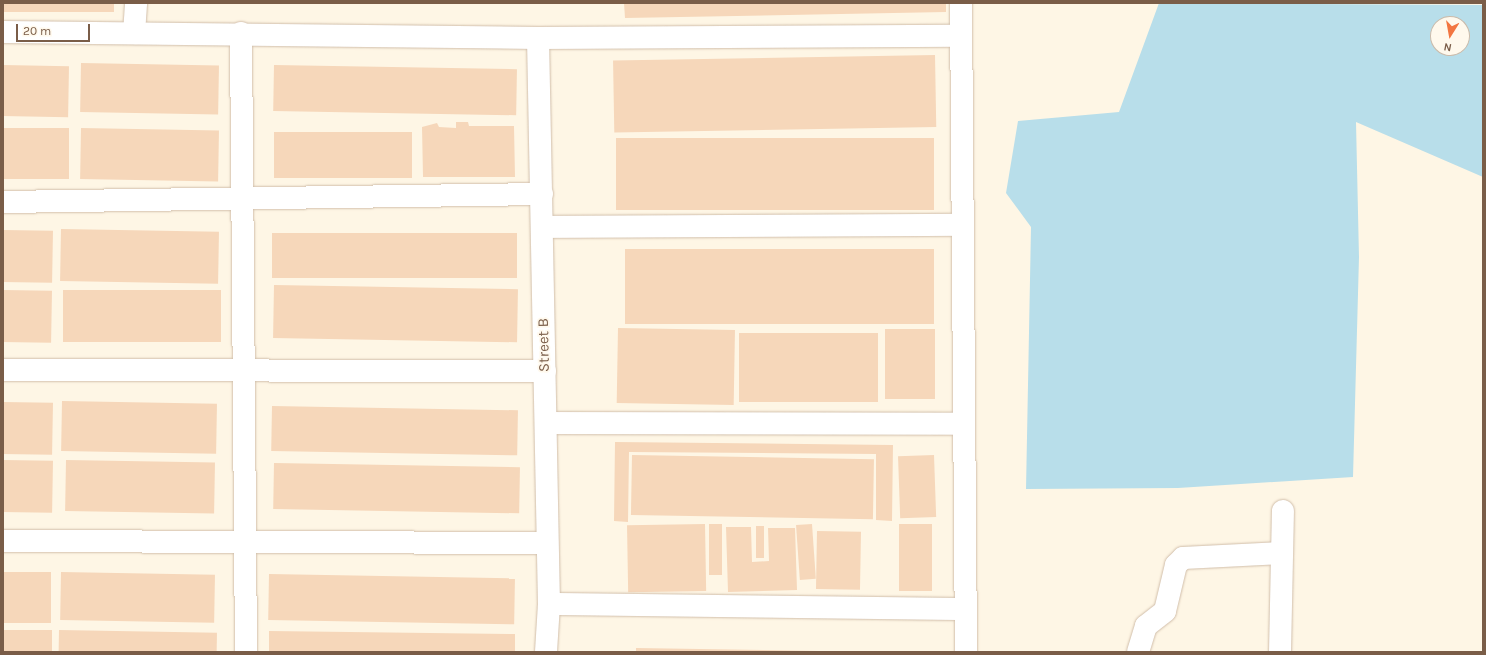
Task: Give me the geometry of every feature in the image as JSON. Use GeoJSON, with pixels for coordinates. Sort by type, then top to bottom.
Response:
{"type":"FeatureCollection","features":[{"type":"Feature","properties":{"kind":"street"},"geometry":{"type":"LineString","coordinates":[[134,33],[136,3]]}},
{"type":"Feature","properties":{"kind":"street"},"geometry":{"type":"LineString","coordinates":[[961,3],[960,36],[966,652]]}},
{"type":"Feature","properties":{"kind":"street"},"geometry":{"type":"LineString","coordinates":[[3,32],[241,32],[538,38],[960,36]]}},
{"type":"Feature","properties":{"kind":"street"},"geometry":{"type":"LineString","coordinates":[[241,32],[244,199],[246,652]]}},
{"type":"Feature","properties":{"kind":"street","name":"Street B"},"geometry":{"type":"LineString","coordinates":[[538,38],[546,423],[546,543],[549,604],[546,652]]}},
{"type":"Feature","properties":{"kind":"street"},"geometry":{"type":"LineString","coordinates":[[3,202],[542,194]]}},
{"type":"Feature","properties":{"kind":"street"},"geometry":{"type":"LineString","coordinates":[[542,228],[962,224]]}},
{"type":"Feature","properties":{"kind":"street"},"geometry":{"type":"LineString","coordinates":[[3,370],[545,371]]}},
{"type":"Feature","properties":{"kind":"street"},"geometry":{"type":"LineString","coordinates":[[546,423],[964,424]]}},
{"type":"Feature","properties":{"kind":"street"},"geometry":{"type":"LineString","coordinates":[[1280,652],[1283,511]]}},
{"type":"Feature","properties":{"kind":"street"},"geometry":{"type":"LineString","coordinates":[[3,541],[546,543]]}},
{"type":"Feature","properties":{"kind":"street"},"geometry":{"type":"LineString","coordinates":[[1138,652],[1146,626],[1165,611],[1176,565],[1183,558],[1282,553]]}},
{"type":"Feature","properties":{"kind":"street"},"geometry":{"type":"LineString","coordinates":[[549,604],[966,609]]}},
{"type":"Feature","properties":{"kind":"water"},"geometry":{"type":"Polygon","coordinates":[[[1159,3],[1483,5],[1483,177],[1356,122],[1359,257],[1353,477],[1178,488],[1026,489],[1031,227],[1006,193],[1018,121],[1119,112],[1159,3]]]}},
{"type":"Feature","properties":{"kind":"building"},"geometry":{"type":"Polygon","coordinates":[[[3,3],[114,3],[114,12],[3,12],[3,3]]]}},
{"type":"Feature","properties":{"kind":"building"},"geometry":{"type":"Polygon","coordinates":[[[624,3],[946,3],[946,12],[625,18],[624,3]]]}},
{"type":"Feature","properties":{"kind":"building"},"geometry":{"type":"Polygon","coordinates":[[[935,55],[936,127],[614,133],[613,61],[935,55]]]}},
{"type":"Feature","properties":{"kind":"building"},"geometry":{"type":"Polygon","coordinates":[[[81,63],[219,65],[218,114],[80,112],[81,63]]]}},
{"type":"Feature","properties":{"kind":"building"},"geometry":{"type":"Polygon","coordinates":[[[3,65],[69,66],[68,117],[3,116],[3,65]]]}},
{"type":"Feature","properties":{"kind":"building"},"geometry":{"type":"Polygon","coordinates":[[[274,65],[517,69],[516,115],[273,111],[274,65]]]}},
{"type":"Feature","properties":{"kind":"building"},"geometry":{"type":"Polygon","coordinates":[[[456,122],[468,122],[469,126],[514,126],[515,177],[423,177],[422,127],[437,123],[439,127],[456,128],[456,122]]]}},
{"type":"Feature","properties":{"kind":"building"},"geometry":{"type":"Polygon","coordinates":[[[3,128],[69,128],[69,179],[3,179],[3,128]]]}},
{"type":"Feature","properties":{"kind":"building"},"geometry":{"type":"Polygon","coordinates":[[[81,128],[219,130],[218,181],[80,179],[81,128]]]}},
{"type":"Feature","properties":{"kind":"building"},"geometry":{"type":"Polygon","coordinates":[[[274,132],[412,132],[412,178],[274,178],[274,132]]]}},
{"type":"Feature","properties":{"kind":"building"},"geometry":{"type":"Polygon","coordinates":[[[616,138],[934,138],[934,210],[616,210],[616,138]]]}},
{"type":"Feature","properties":{"kind":"building"},"geometry":{"type":"Polygon","coordinates":[[[61,229],[219,232],[218,284],[60,281],[61,229]]]}},
{"type":"Feature","properties":{"kind":"building"},"geometry":{"type":"Polygon","coordinates":[[[3,230],[53,231],[52,283],[3,282],[3,230]]]}},
{"type":"Feature","properties":{"kind":"building"},"geometry":{"type":"Polygon","coordinates":[[[272,233],[517,233],[517,278],[272,278],[272,233]]]}},
{"type":"Feature","properties":{"kind":"building"},"geometry":{"type":"Polygon","coordinates":[[[625,249],[934,249],[934,324],[625,324],[625,249]]]}},
{"type":"Feature","properties":{"kind":"building"},"geometry":{"type":"Polygon","coordinates":[[[274,285],[518,289],[517,342],[273,338],[274,285]]]}},
{"type":"Feature","properties":{"kind":"building"},"geometry":{"type":"Polygon","coordinates":[[[3,290],[52,291],[51,343],[3,342],[3,290]]]}},
{"type":"Feature","properties":{"kind":"building"},"geometry":{"type":"Polygon","coordinates":[[[63,290],[221,290],[221,342],[63,342],[63,290]]]}},
{"type":"Feature","properties":{"kind":"building"},"geometry":{"type":"Polygon","coordinates":[[[618,328],[735,330],[734,405],[617,403],[618,328]]]}},
{"type":"Feature","properties":{"kind":"building"},"geometry":{"type":"Polygon","coordinates":[[[885,329],[935,329],[935,399],[885,399],[885,329]]]}},
{"type":"Feature","properties":{"kind":"building"},"geometry":{"type":"Polygon","coordinates":[[[739,333],[878,333],[878,402],[739,402],[739,333]]]}},
{"type":"Feature","properties":{"kind":"building"},"geometry":{"type":"Polygon","coordinates":[[[62,401],[217,404],[216,454],[61,451],[62,401]]]}},
{"type":"Feature","properties":{"kind":"building"},"geometry":{"type":"Polygon","coordinates":[[[3,402],[53,403],[52,455],[3,454],[3,402]]]}},
{"type":"Feature","properties":{"kind":"building"},"geometry":{"type":"Polygon","coordinates":[[[272,406],[518,410],[517,455],[271,451],[272,406]]]}},
{"type":"Feature","properties":{"kind":"building"},"geometry":{"type":"Polygon","coordinates":[[[615,442],[893,445],[892,521],[876,520],[876,454],[629,452],[628,522],[614,521],[615,442]]]}},
{"type":"Feature","properties":{"kind":"building"},"geometry":{"type":"Polygon","coordinates":[[[632,455],[874,459],[873,519],[631,515],[632,455]]]}},
{"type":"Feature","properties":{"kind":"building"},"geometry":{"type":"Polygon","coordinates":[[[934,455],[936,517],[900,518],[898,456],[934,455]]]}},
{"type":"Feature","properties":{"kind":"building"},"geometry":{"type":"Polygon","coordinates":[[[3,460],[53,461],[52,513],[3,512],[3,460]]]}},
{"type":"Feature","properties":{"kind":"building"},"geometry":{"type":"Polygon","coordinates":[[[66,460],[215,463],[214,514],[65,511],[66,460]]]}},
{"type":"Feature","properties":{"kind":"building"},"geometry":{"type":"Polygon","coordinates":[[[274,463],[520,467],[519,513],[273,509],[274,463]]]}},
{"type":"Feature","properties":{"kind":"building"},"geometry":{"type":"Polygon","coordinates":[[[705,524],[706,591],[628,592],[627,525],[705,524]]]}},
{"type":"Feature","properties":{"kind":"building"},"geometry":{"type":"Polygon","coordinates":[[[709,524],[722,524],[722,575],[709,575],[709,524]]]}},
{"type":"Feature","properties":{"kind":"building"},"geometry":{"type":"Polygon","coordinates":[[[812,524],[816,579],[800,580],[796,525],[812,524]]]}},
{"type":"Feature","properties":{"kind":"building"},"geometry":{"type":"Polygon","coordinates":[[[899,524],[932,524],[932,591],[899,591],[899,524]]]}},
{"type":"Feature","properties":{"kind":"building"},"geometry":{"type":"Polygon","coordinates":[[[756,526],[764,526],[764,558],[756,558],[756,526]]]}},
{"type":"Feature","properties":{"kind":"building"},"geometry":{"type":"Polygon","coordinates":[[[726,527],[751,527],[752,562],[769,561],[768,528],[795,528],[797,590],[728,592],[726,527]]]}},
{"type":"Feature","properties":{"kind":"building"},"geometry":{"type":"Polygon","coordinates":[[[817,531],[861,532],[860,590],[816,589],[817,531]]]}},
{"type":"Feature","properties":{"kind":"building"},"geometry":{"type":"Polygon","coordinates":[[[3,572],[51,572],[51,623],[3,623],[3,572]]]}},
{"type":"Feature","properties":{"kind":"building"},"geometry":{"type":"Polygon","coordinates":[[[61,572],[215,575],[214,623],[60,620],[61,572]]]}},
{"type":"Feature","properties":{"kind":"building"},"geometry":{"type":"Polygon","coordinates":[[[269,574],[515,578],[514,624],[268,620],[269,574]]]}},
{"type":"Feature","properties":{"kind":"building"},"geometry":{"type":"Polygon","coordinates":[[[3,630],[52,630],[52,652],[3,652],[3,630]]]}},
{"type":"Feature","properties":{"kind":"building"},"geometry":{"type":"Polygon","coordinates":[[[59,630],[217,633],[217,652],[59,652],[59,630]]]}},
{"type":"Feature","properties":{"kind":"building"},"geometry":{"type":"Polygon","coordinates":[[[269,631],[515,634],[515,652],[269,652],[269,631]]]}},
{"type":"Feature","properties":{"kind":"building"},"geometry":{"type":"Polygon","coordinates":[[[636,648],[819,651],[819,652],[636,652],[636,648]]]}}]}
